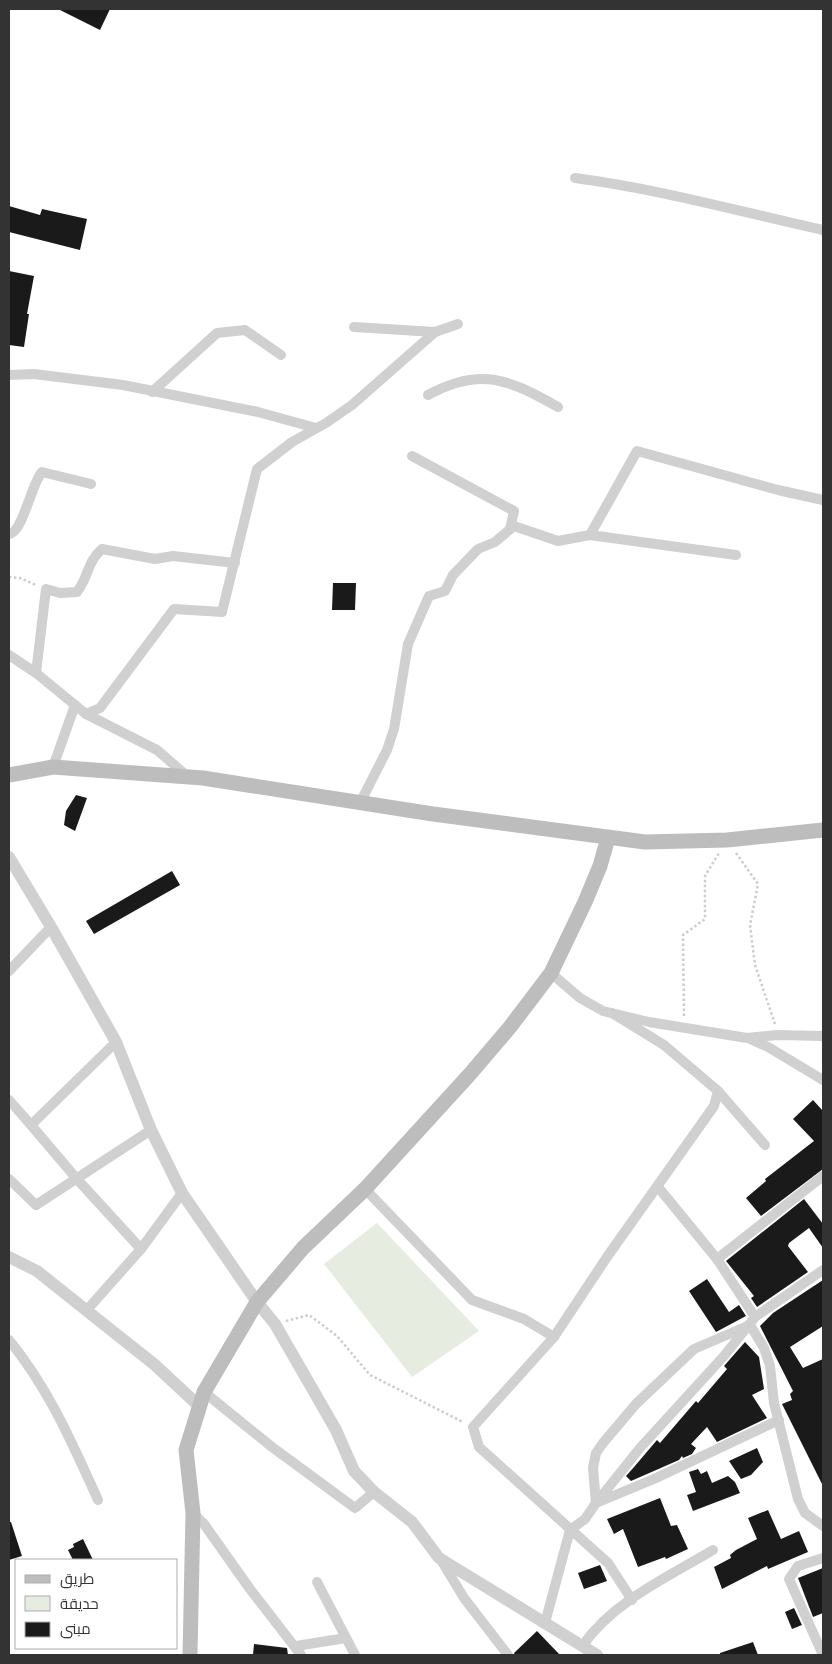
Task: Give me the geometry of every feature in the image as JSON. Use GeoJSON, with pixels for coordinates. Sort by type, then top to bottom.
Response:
{"type":"FeatureCollection","features":[{"type":"Feature","properties":{"kind":"main road"},"geometry":{"type":"LineString","coordinates":[[9,774],[53,767],[187,776],[360,803],[645,842],[727,840],[823,830]]}},
{"type":"Feature","properties":{"kind":"main road"},"geometry":{"type":"LineString","coordinates":[[190,1655],[192,1513],[186,1450],[202,1399],[257,1302],[303,1248],[365,1189],[510,1027],[551,973],[585,902],[600,866],[608,838]]}},
{"type":"Feature","properties":{"kind":"street"},"geometry":{"type":"LineString","coordinates":[[575,178],[619,184],[757,213],[823,230]]}},
{"type":"Feature","properties":{"kind":"street"},"geometry":{"type":"LineString","coordinates":[[86,714],[100,708],[174,609],[222,612],[236,563],[257,469],[292,442],[352,405],[435,332],[458,324]]}},
{"type":"Feature","properties":{"kind":"street"},"geometry":{"type":"LineString","coordinates":[[354,327],[435,332]]}},
{"type":"Feature","properties":{"kind":"street"},"geometry":{"type":"LineString","coordinates":[[152,392],[217,333],[244,330],[281,355]]}},
{"type":"Feature","properties":{"kind":"street"},"geometry":{"type":"LineString","coordinates":[[9,375],[34,374],[123,386],[258,412],[316,428]]}},
{"type":"Feature","properties":{"kind":"street"},"geometry":{"type":"LineString","coordinates":[[428,395],[446,386],[485,378],[520,386],[558,407]]}},
{"type":"Feature","properties":{"kind":"street"},"geometry":{"type":"LineString","coordinates":[[590,535],[637,451],[778,490],[823,499]]}},
{"type":"Feature","properties":{"kind":"street"},"geometry":{"type":"LineString","coordinates":[[412,456],[514,511],[510,530]]}},
{"type":"Feature","properties":{"kind":"street"},"geometry":{"type":"LineString","coordinates":[[9,534],[14,533],[18,528],[29,498],[42,472],[91,484]]}},
{"type":"Feature","properties":{"kind":"street"},"geometry":{"type":"LineString","coordinates":[[360,803],[394,729],[408,644],[430,596],[445,590],[453,575],[478,549],[495,542],[514,526],[558,542],[590,535],[736,555]]}},
{"type":"Feature","properties":{"kind":"street"},"geometry":{"type":"LineString","coordinates":[[36,673],[46,589],[60,593],[77,592],[86,580],[92,558],[102,549],[155,559],[174,556],[236,563]]}},
{"type":"Feature","properties":{"kind":"street"},"geometry":{"type":"LineString","coordinates":[[9,655],[36,673],[86,714],[157,750],[187,776]]}},
{"type":"Feature","properties":{"kind":"street"},"geometry":{"type":"LineString","coordinates":[[53,767],[74,705]]}},
{"type":"Feature","properties":{"kind":"street"},"geometry":{"type":"LineString","coordinates":[[9,857],[52,928],[116,1042],[151,1130],[182,1193],[257,1302],[275,1324],[336,1430],[354,1471],[374,1492],[412,1522],[439,1558],[464,1598],[508,1655]]}},
{"type":"Feature","properties":{"kind":"street"},"geometry":{"type":"LineString","coordinates":[[9,971],[52,928]]}},
{"type":"Feature","properties":{"kind":"street"},"geometry":{"type":"LineString","coordinates":[[551,973],[580,998],[602,1011],[747,1038],[768,1047],[823,1080]]}},
{"type":"Feature","properties":{"kind":"street"},"geometry":{"type":"LineString","coordinates":[[612,1013],[664,1045],[718,1090],[765,1145]]}},
{"type":"Feature","properties":{"kind":"street"},"geometry":{"type":"LineString","coordinates":[[747,1038],[778,1035],[823,1036]]}},
{"type":"Feature","properties":{"kind":"street"},"geometry":{"type":"LineString","coordinates":[[32,1125],[116,1042]]}},
{"type":"Feature","properties":{"kind":"street"},"geometry":{"type":"LineString","coordinates":[[632,1600],[608,1563],[479,1447],[473,1427],[554,1337],[607,1257],[714,1106],[718,1090]]}},
{"type":"Feature","properties":{"kind":"street"},"geometry":{"type":"LineString","coordinates":[[9,1100],[76,1178],[141,1249]]}},
{"type":"Feature","properties":{"kind":"street"},"geometry":{"type":"LineString","coordinates":[[9,1179],[36,1205],[151,1130]]}},
{"type":"Feature","properties":{"kind":"street"},"geometry":{"type":"LineString","coordinates":[[717,1259],[823,1176]]}},
{"type":"Feature","properties":{"kind":"street"},"geometry":{"type":"LineString","coordinates":[[658,1187],[717,1259],[752,1321],[764,1348],[798,1499],[805,1513],[823,1526]]}},
{"type":"Feature","properties":{"kind":"street"},"geometry":{"type":"LineString","coordinates":[[365,1189],[472,1300],[524,1319],[554,1337]]}},
{"type":"Feature","properties":{"kind":"street"},"geometry":{"type":"LineString","coordinates":[[86,1311],[141,1249],[182,1193]]}},
{"type":"Feature","properties":{"kind":"street"},"geometry":{"type":"LineString","coordinates":[[9,1257],[37,1271],[155,1365],[355,1508],[374,1492]]}},
{"type":"Feature","properties":{"kind":"street"},"geometry":{"type":"LineString","coordinates":[[596,1503],[593,1468],[596,1453],[636,1404],[694,1349],[752,1321],[823,1270]]}},
{"type":"Feature","properties":{"kind":"street"},"geometry":{"type":"LineString","coordinates":[[545,1624],[570,1530],[585,1519],[640,1448],[752,1321]]}},
{"type":"Feature","properties":{"kind":"street"},"geometry":{"type":"LineString","coordinates":[[9,1340],[32,1369],[57,1411],[98,1500]]}},
{"type":"Feature","properties":{"kind":"street"},"geometry":{"type":"LineString","coordinates":[[596,1503],[654,1479],[779,1420]]}},
{"type":"Feature","properties":{"kind":"street"},"geometry":{"type":"LineString","coordinates":[[192,1513],[204,1524],[250,1589],[298,1651],[346,1638]]}},
{"type":"Feature","properties":{"kind":"street"},"geometry":{"type":"LineString","coordinates":[[439,1558],[589,1652],[591,1633],[619,1607],[713,1550]]}},
{"type":"Feature","properties":{"kind":"street"},"geometry":{"type":"LineString","coordinates":[[823,1558],[798,1566],[789,1579],[823,1655]]}},
{"type":"Feature","properties":{"kind":"street"},"geometry":{"type":"LineString","coordinates":[[317,1582],[355,1655]]}},
{"type":"Feature","properties":{"kind":"path"},"geometry":{"type":"LineString","coordinates":[[9,577],[20,578],[46,589]]}},
{"type":"Feature","properties":{"kind":"path"},"geometry":{"type":"LineString","coordinates":[[684,1027],[683,935],[706,919],[704,876],[727,840],[758,884],[750,925],[755,965],[778,1035]]}},
{"type":"Feature","properties":{"kind":"path"},"geometry":{"type":"LineString","coordinates":[[275,1324],[309,1315],[350,1348],[370,1375],[422,1399],[473,1427]]}},
{"type":"Feature","properties":{"kind":"green space"},"geometry":{"type":"Polygon","coordinates":[[[377,1223],[479,1331],[412,1377],[324,1264],[377,1223]]]}},
{"type":"Feature","properties":{"kind":"building"},"geometry":{"type":"Polygon","coordinates":[[[58,9],[110,9],[100,30],[58,9]]]}},
{"type":"Feature","properties":{"kind":"building"},"geometry":{"type":"Polygon","coordinates":[[[9,206],[40,215],[42,209],[87,219],[80,250],[9,232],[9,206]]]}},
{"type":"Feature","properties":{"kind":"building"},"geometry":{"type":"Polygon","coordinates":[[[9,271],[34,276],[27,314],[29,314],[24,347],[9,345],[9,271]]]}},
{"type":"Feature","properties":{"kind":"building"},"geometry":{"type":"Polygon","coordinates":[[[333,583],[356,583],[355,610],[332,610],[333,583]]]}},
{"type":"Feature","properties":{"kind":"building"},"geometry":{"type":"Polygon","coordinates":[[[76,795],[87,798],[75,831],[64,825],[66,811],[76,795]]]}},
{"type":"Feature","properties":{"kind":"building"},"geometry":{"type":"Polygon","coordinates":[[[172,871],[180,885],[94,934],[86,921],[172,871]]]}},
{"type":"Feature","properties":{"kind":"building"},"geometry":{"type":"Polygon","coordinates":[[[813,1100],[823,1111],[823,1169],[761,1216],[746,1198],[766,1181],[765,1179],[814,1141],[793,1119],[813,1100]]]}},
{"type":"Feature","properties":{"kind":"building"},"geometry":{"type":"Polygon","coordinates":[[[804,1199],[823,1224],[823,1248],[809,1228],[789,1243],[788,1246],[808,1272],[757,1307],[751,1298],[754,1296],[726,1261],[804,1199]]]}},
{"type":"Feature","properties":{"kind":"building"},"geometry":{"type":"Polygon","coordinates":[[[707,1279],[729,1312],[739,1305],[746,1316],[716,1332],[689,1291],[707,1279]]]}},
{"type":"Feature","properties":{"kind":"building"},"geometry":{"type":"Polygon","coordinates":[[[823,1280],[823,1326],[790,1347],[803,1368],[823,1359],[823,1486],[782,1404],[792,1400],[790,1394],[793,1391],[760,1326],[773,1313],[823,1280]]]}},
{"type":"Feature","properties":{"kind":"building"},"geometry":{"type":"Polygon","coordinates":[[[745,1342],[759,1357],[764,1389],[752,1395],[767,1418],[717,1442],[707,1427],[691,1444],[696,1448],[692,1454],[683,1458],[682,1456],[679,1460],[631,1481],[626,1476],[657,1440],[660,1443],[696,1401],[698,1403],[727,1369],[724,1366],[745,1342]]]}},
{"type":"Feature","properties":{"kind":"building"},"geometry":{"type":"Polygon","coordinates":[[[757,1448],[763,1462],[751,1475],[741,1479],[729,1461],[757,1448]]]}},
{"type":"Feature","properties":{"kind":"building"},"geometry":{"type":"Polygon","coordinates":[[[698,1469],[701,1474],[707,1471],[712,1483],[728,1476],[735,1482],[740,1493],[693,1511],[687,1495],[696,1492],[689,1472],[698,1469]]]}},
{"type":"Feature","properties":{"kind":"building"},"geometry":{"type":"Polygon","coordinates":[[[660,1498],[671,1526],[677,1525],[688,1549],[666,1559],[665,1557],[638,1567],[623,1529],[614,1534],[607,1519],[660,1498]]]}},
{"type":"Feature","properties":{"kind":"building"},"geometry":{"type":"Polygon","coordinates":[[[768,1510],[781,1539],[799,1531],[808,1552],[768,1569],[767,1566],[722,1589],[714,1567],[731,1558],[730,1555],[736,1550],[757,1539],[748,1518],[768,1510]]]}},
{"type":"Feature","properties":{"kind":"building"},"geometry":{"type":"Polygon","coordinates":[[[9,1522],[11,1522],[22,1556],[9,1560],[9,1522]]]}},
{"type":"Feature","properties":{"kind":"building"},"geometry":{"type":"Polygon","coordinates":[[[83,1539],[93,1559],[72,1559],[68,1550],[74,1547],[73,1544],[83,1539]]]}},
{"type":"Feature","properties":{"kind":"building"},"geometry":{"type":"Polygon","coordinates":[[[600,1565],[607,1581],[584,1589],[578,1573],[600,1565]]]}},
{"type":"Feature","properties":{"kind":"building"},"geometry":{"type":"Polygon","coordinates":[[[823,1568],[823,1613],[813,1617],[798,1578],[823,1568]]]}},
{"type":"Feature","properties":{"kind":"building"},"geometry":{"type":"Polygon","coordinates":[[[794,1608],[802,1625],[792,1629],[785,1612],[794,1608]]]}},
{"type":"Feature","properties":{"kind":"building"},"geometry":{"type":"Polygon","coordinates":[[[537,1631],[560,1655],[515,1655],[514,1653],[537,1631]]]}},
{"type":"Feature","properties":{"kind":"building"},"geometry":{"type":"Polygon","coordinates":[[[753,1642],[758,1655],[720,1655],[720,1653],[753,1642]]]}},
{"type":"Feature","properties":{"kind":"building"},"geometry":{"type":"Polygon","coordinates":[[[254,1644],[287,1648],[288,1655],[253,1655],[254,1644]]]}}]}
